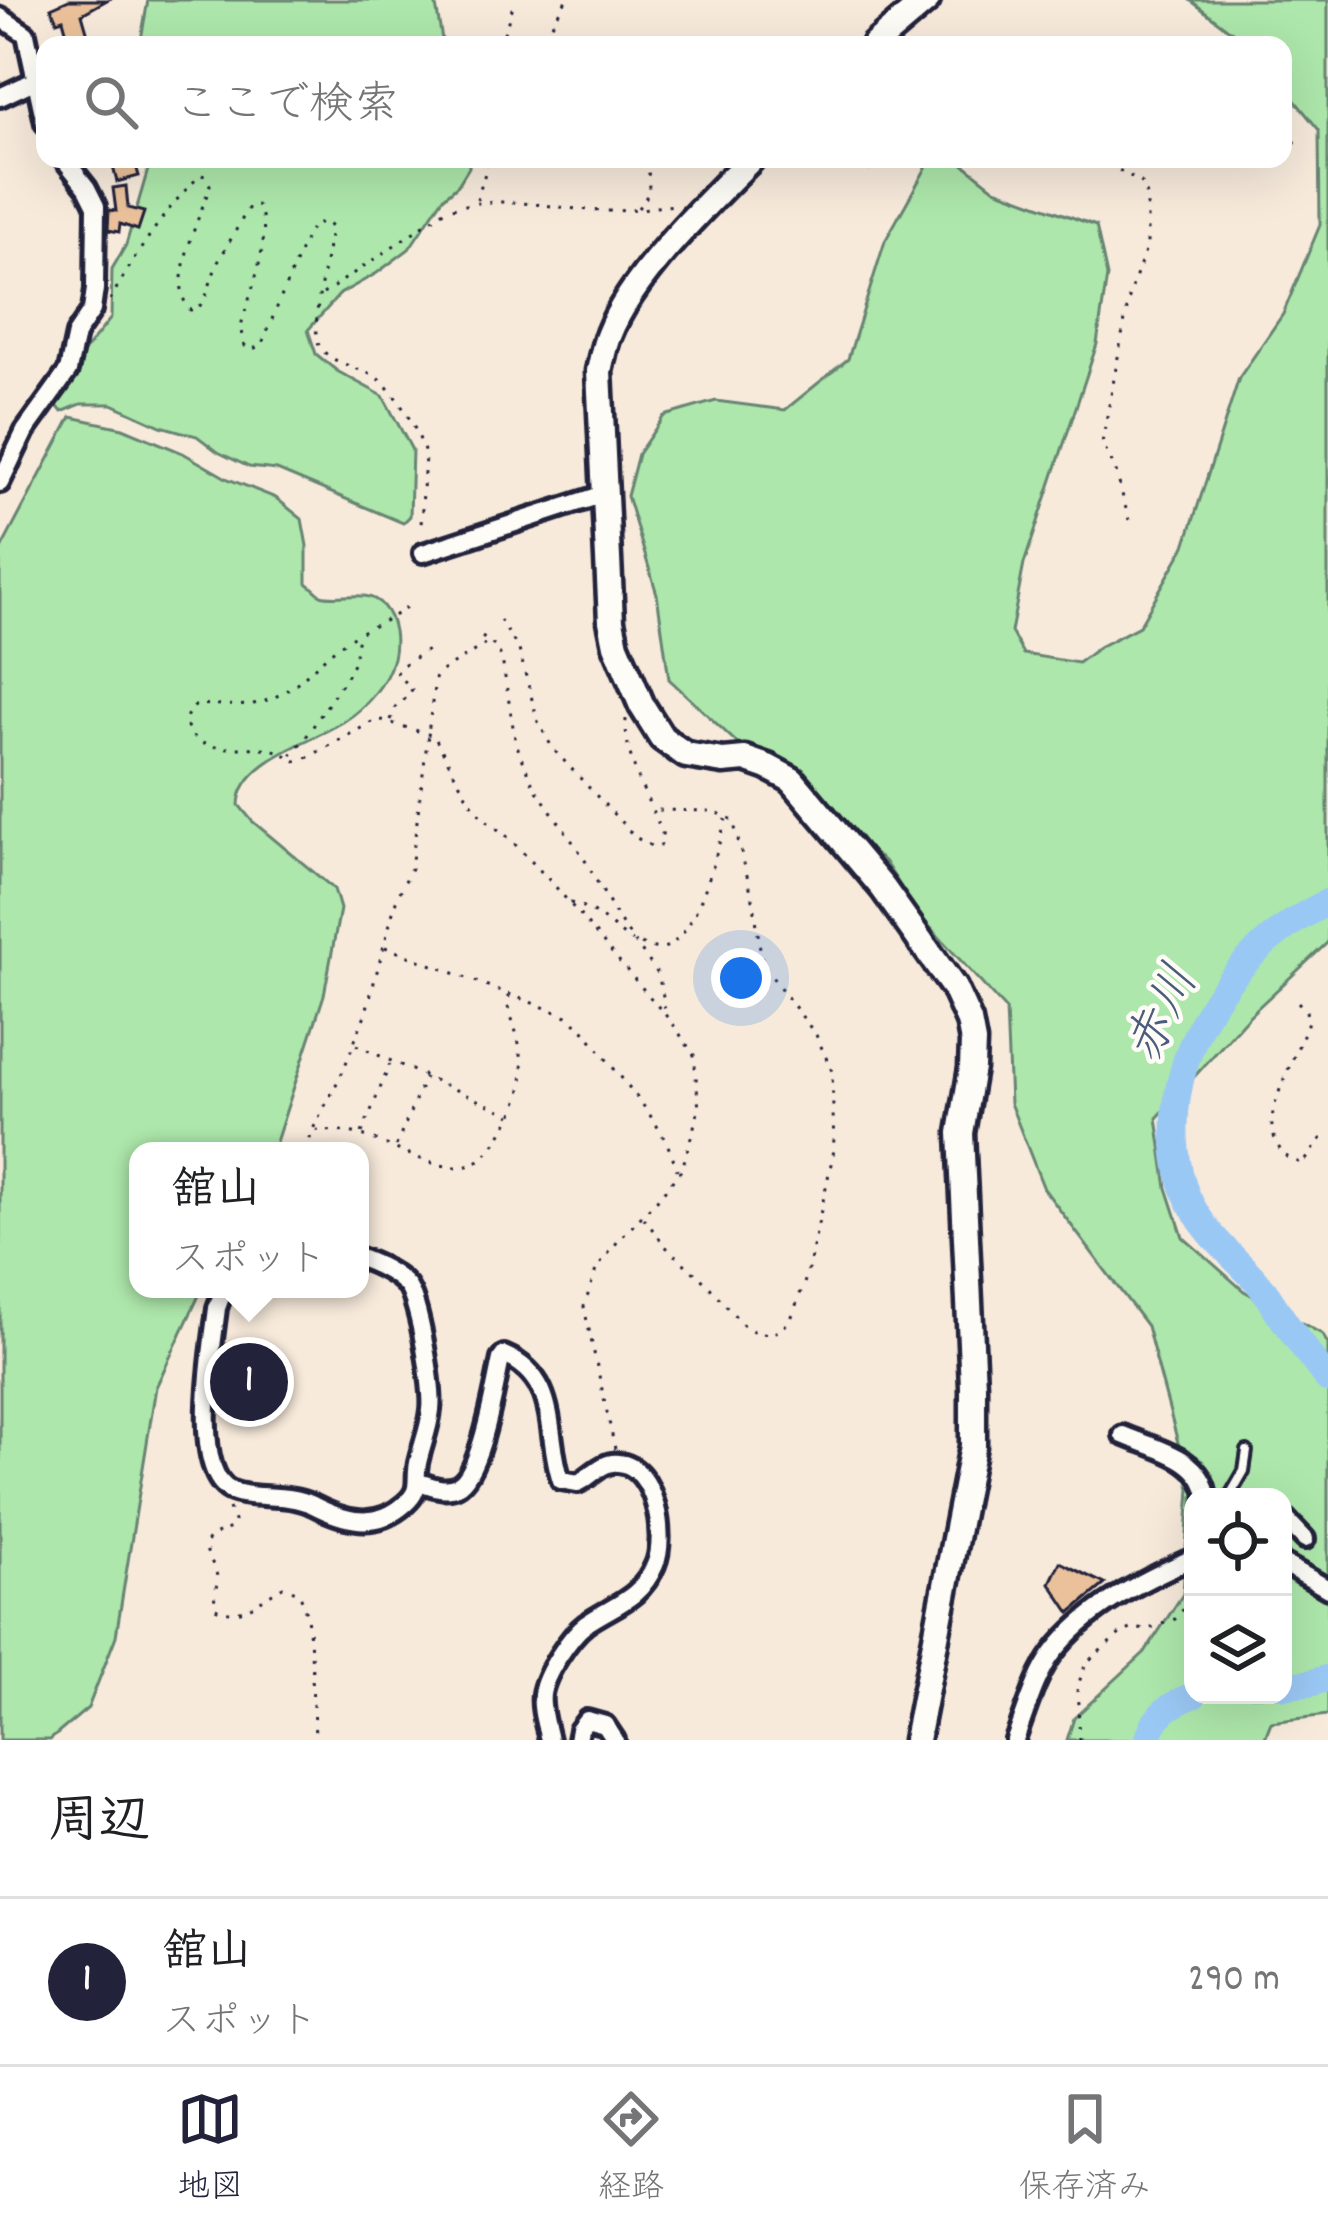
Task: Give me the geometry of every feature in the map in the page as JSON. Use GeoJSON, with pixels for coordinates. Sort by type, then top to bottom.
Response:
{"type":"FeatureCollection","features":[{"type":"Feature","properties":{"kind":"street"},"geometry":{"type":"LineString","coordinates":[[885,36],[927,0]]}},
{"type":"Feature","properties":{"kind":"street"},"geometry":{"type":"LineString","coordinates":[[0,17],[26,34],[36,84]]}},
{"type":"Feature","properties":{"kind":"street"},"geometry":{"type":"LineString","coordinates":[[0,97],[35,80]]}},
{"type":"Feature","properties":{"kind":"street"},"geometry":{"type":"LineString","coordinates":[[0,483],[25,431],[68,371],[76,334],[92,310],[96,206],[71,168]]}},
{"type":"Feature","properties":{"kind":"street"},"geometry":{"type":"LineString","coordinates":[[742,168],[662,255],[608,335],[599,370],[611,621],[640,703],[662,738],[686,755],[745,759],[792,781],[883,888],[955,988],[969,1021],[974,1042],[961,1133],[973,1446],[916,1740]]}},
{"type":"Feature","properties":{"kind":"street"},"geometry":{"type":"LineString","coordinates":[[423,553],[604,494]]}},
{"type":"Feature","properties":{"kind":"street"},"geometry":{"type":"LineString","coordinates":[[219,1298],[206,1435],[212,1463],[224,1485],[233,1492],[303,1500],[334,1516],[366,1522],[390,1516],[413,1496],[432,1404],[415,1302],[403,1282],[369,1262]]}},
{"type":"Feature","properties":{"kind":"street"},"geometry":{"type":"LineString","coordinates":[[418,1482],[452,1488],[468,1478],[504,1355],[528,1370],[547,1399],[561,1480],[578,1484],[618,1462],[634,1469],[655,1501],[658,1560],[636,1595],[574,1634],[542,1697],[549,1740]]}},
{"type":"Feature","properties":{"kind":"street"},"geometry":{"type":"LineString","coordinates":[[1123,1436],[1170,1453],[1193,1468],[1206,1488]]}},
{"type":"Feature","properties":{"kind":"street"},"geometry":{"type":"LineString","coordinates":[[1292,1525],[1305,1539]]}},
{"type":"Feature","properties":{"kind":"street"},"geometry":{"type":"LineString","coordinates":[[1015,1740],[1051,1655],[1066,1639],[1142,1581],[1184,1562]]}},
{"type":"Feature","properties":{"kind":"street"},"geometry":{"type":"LineString","coordinates":[[1292,1568],[1323,1586]]}},
{"type":"Feature","properties":{"kind":"street"},"geometry":{"type":"LineString","coordinates":[[577,1740],[587,1720],[605,1725],[615,1740]]}},
{"type":"Feature","properties":{"kind":"lane"},"geometry":{"type":"LineString","coordinates":[[1234,1488],[1244,1472],[1247,1451]]}},
{"type":"Feature","properties":{"kind":"path"},"geometry":{"type":"LineString","coordinates":[[503,36],[515,0]]}},
{"type":"Feature","properties":{"kind":"path"},"geometry":{"type":"LineString","coordinates":[[545,36],[566,0]]}},
{"type":"Feature","properties":{"kind":"path"},"geometry":{"type":"LineString","coordinates":[[1292,140],[1299,144]]}},
{"type":"Feature","properties":{"kind":"path"},"geometry":{"type":"LineString","coordinates":[[476,202],[484,168]]}},
{"type":"Feature","properties":{"kind":"path"},"geometry":{"type":"LineString","coordinates":[[638,209],[649,193],[648,168]]}},
{"type":"Feature","properties":{"kind":"path"},"geometry":{"type":"LineString","coordinates":[[869,168],[872,172]]}},
{"type":"Feature","properties":{"kind":"path"},"geometry":{"type":"LineString","coordinates":[[1115,168],[1141,182],[1147,198],[1147,246],[1130,293],[1102,443],[1129,520]]}},
{"type":"Feature","properties":{"kind":"path"},"geometry":{"type":"LineString","coordinates":[[103,313],[158,226],[201,175],[210,185],[179,284],[184,305],[190,310],[198,308],[225,248],[250,205],[257,205],[265,226],[241,326],[245,346],[252,349],[261,346],[267,336],[308,232],[316,223],[331,227],[319,344],[326,354],[386,385],[423,446],[421,526]]}},
{"type":"Feature","properties":{"kind":"path"},"geometry":{"type":"LineString","coordinates":[[321,295],[446,210],[476,202],[608,211],[681,205],[704,208]]}},
{"type":"Feature","properties":{"kind":"path"},"geometry":{"type":"LineString","coordinates":[[406,607],[342,644],[293,688],[251,705],[202,704],[188,712],[186,723],[192,737],[204,744],[267,748],[296,761],[373,722],[428,732],[481,816],[509,838],[568,903],[694,1055],[698,1122],[678,1174],[596,1270],[584,1306],[618,1462]]}},
{"type":"Feature","properties":{"kind":"path"},"geometry":{"type":"LineString","coordinates":[[500,620],[519,650],[538,722],[553,749],[635,837],[659,846],[662,832],[626,738],[628,712],[640,703]]}},
{"type":"Feature","properties":{"kind":"path"},"geometry":{"type":"LineString","coordinates":[[289,758],[347,676],[358,633]]}},
{"type":"Feature","properties":{"kind":"path"},"geometry":{"type":"LineString","coordinates":[[482,637],[502,658],[514,739],[535,788],[658,974],[662,1013]]}},
{"type":"Feature","properties":{"kind":"path"},"geometry":{"type":"LineString","coordinates":[[310,1142],[355,1044],[410,868],[438,673],[489,642]]}},
{"type":"Feature","properties":{"kind":"path"},"geometry":{"type":"LineString","coordinates":[[390,722],[396,706],[412,689],[397,673],[400,667],[429,649]]}},
{"type":"Feature","properties":{"kind":"path"},"geometry":{"type":"LineString","coordinates":[[642,1216],[743,1325],[768,1334],[780,1330],[791,1319],[807,1275],[834,1150],[832,1071],[816,1034],[766,969],[734,820],[694,809],[653,810]]}},
{"type":"Feature","properties":{"kind":"path"},"geometry":{"type":"LineString","coordinates":[[568,903],[604,919],[630,941],[656,949],[667,947],[694,914],[728,816]]}},
{"type":"Feature","properties":{"kind":"path"},"geometry":{"type":"LineString","coordinates":[[383,947],[567,1016],[586,1032],[654,1123],[671,1150],[678,1174]]}},
{"type":"Feature","properties":{"kind":"path"},"geometry":{"type":"LineString","coordinates":[[313,1130],[361,1135],[453,1167],[478,1161],[512,1115],[521,1092],[524,1065],[507,1004],[509,994]]}},
{"type":"Feature","properties":{"kind":"path"},"geometry":{"type":"LineString","coordinates":[[1298,1002],[1308,1021],[1277,1097],[1272,1128],[1283,1155],[1303,1164],[1328,1136]]}},
{"type":"Feature","properties":{"kind":"path"},"geometry":{"type":"LineString","coordinates":[[355,1044],[512,1115]]}},
{"type":"Feature","properties":{"kind":"path"},"geometry":{"type":"LineString","coordinates":[[361,1135],[392,1061]]}},
{"type":"Feature","properties":{"kind":"path"},"geometry":{"type":"LineString","coordinates":[[394,1149],[425,1076]]}},
{"type":"Feature","properties":{"kind":"path"},"geometry":{"type":"LineString","coordinates":[[224,1485],[222,1494],[233,1527],[206,1542],[217,1579],[215,1608],[238,1613],[283,1587],[299,1593],[308,1619],[316,1740]]}},
{"type":"Feature","properties":{"kind":"path"},"geometry":{"type":"LineString","coordinates":[[1080,1740],[1077,1688],[1086,1663],[1120,1634],[1133,1628],[1159,1627],[1184,1608]]}},
{"type":"Feature","properties":{"kind":"green space"},"geometry":{"type":"Polygon","coordinates":[[[148,0],[435,0],[441,36],[142,36],[148,0]]]}},
{"type":"Feature","properties":{"kind":"green space"},"geometry":{"type":"Polygon","coordinates":[[[1190,0],[1328,0],[1328,942],[1249,1016],[1157,1118],[1167,1188],[1183,1237],[1244,1291],[1322,1334],[1328,1344],[1328,1715],[1271,1722],[1264,1740],[1067,1740],[1074,1718],[1145,1652],[1183,1594],[1184,1579],[1184,1704],[1292,1704],[1292,1488],[1190,1488],[1147,1326],[1044,1189],[1010,1103],[1006,1010],[919,915],[884,861],[784,787],[669,679],[657,594],[627,496],[638,454],[664,416],[716,401],[785,410],[848,359],[885,241],[926,168],[968,168],[995,189],[1096,226],[1107,276],[1097,344],[1024,564],[1011,632],[1023,654],[1078,663],[1139,626],[1185,546],[1239,378],[1283,314],[1320,225],[1319,130],[1292,97],[1292,36],[1237,36],[1190,0]]]}},
{"type":"Feature","properties":{"kind":"green space"},"geometry":{"type":"Polygon","coordinates":[[[148,168],[468,168],[409,249],[340,294],[308,330],[316,354],[383,396],[412,450],[410,516],[403,523],[277,470],[249,467],[197,436],[112,404],[81,404],[62,412],[55,403],[86,349],[111,318],[112,269],[126,245],[148,168]]]}},
{"type":"Feature","properties":{"kind":"green space"},"geometry":{"type":"Polygon","coordinates":[[[71,417],[123,428],[276,498],[302,519],[307,583],[321,595],[377,600],[390,618],[395,645],[386,677],[359,710],[279,754],[251,776],[242,790],[239,805],[252,821],[334,889],[340,909],[324,995],[276,1142],[129,1142],[129,1298],[198,1298],[156,1387],[116,1636],[88,1708],[50,1740],[0,1740],[0,551],[71,417]]]}},
{"type":"Feature","properties":{"kind":"building"},"geometry":{"type":"Polygon","coordinates":[[[69,0],[107,0],[82,14],[88,36],[68,36],[63,19],[57,21],[51,8],[69,0]]]}},
{"type":"Feature","properties":{"kind":"building"},"geometry":{"type":"Polygon","coordinates":[[[113,168],[137,168],[139,176],[117,182],[113,168]]]}},
{"type":"Feature","properties":{"kind":"building"},"geometry":{"type":"Polygon","coordinates":[[[126,186],[128,208],[144,212],[138,230],[120,224],[119,232],[108,230],[109,210],[116,211],[113,188],[126,186]]]}},
{"type":"Feature","properties":{"kind":"building"},"geometry":{"type":"Polygon","coordinates":[[[1060,1562],[1105,1584],[1070,1613],[1050,1583],[1060,1562]]]}},
{"type":"Feature","properties":{"kind":"waterway","name":"赤川"},"geometry":{"type":"LineString","coordinates":[[1328,902],[1267,942],[1217,997],[1185,1063],[1175,1136],[1180,1176],[1195,1211],[1261,1286],[1328,1380]]}},
{"type":"Feature","properties":{"kind":"waterway","name":"赤川"},"geometry":{"type":"LineString","coordinates":[[1292,1685],[1328,1678]]}},
{"type":"Feature","properties":{"kind":"waterway","name":"赤川"},"geometry":{"type":"LineString","coordinates":[[1148,1740],[1154,1723],[1184,1699]]}},
{"type":"Feature","properties":{"kind":"place","name":"舘山"},"geometry":{"type":"Point","coordinates":[249,1382]}}]}
